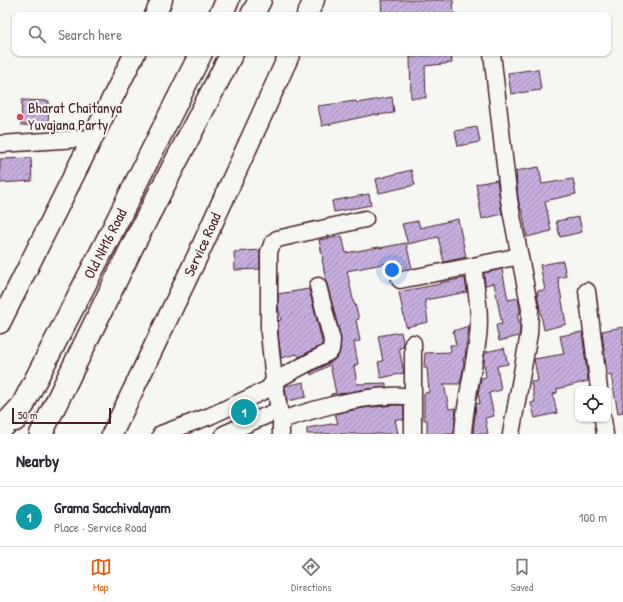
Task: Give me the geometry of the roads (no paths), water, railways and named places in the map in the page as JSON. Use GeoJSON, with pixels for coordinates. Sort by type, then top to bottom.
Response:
{"type":"FeatureCollection","features":[{"type":"Feature","properties":{"kind":"main road"},"geometry":{"type":"LineString","coordinates":[[222,12],[228,0]]}},
{"type":"Feature","properties":{"kind":"main road"},"geometry":{"type":"LineString","coordinates":[[254,12],[260,0]]}},
{"type":"Feature","properties":{"kind":"main road","name":"Old NH16 Road"},"geometry":{"type":"LineString","coordinates":[[8,434],[108,240],[200,56]]}},
{"type":"Feature","properties":{"kind":"main road","name":"Old NH16 Road"},"geometry":{"type":"LineString","coordinates":[[41,434],[133,246],[230,56]]}},
{"type":"Feature","properties":{"kind":"main road"},"geometry":{"type":"LineString","coordinates":[[0,430],[24,404]]}},
{"type":"Feature","properties":{"kind":"street"},"geometry":{"type":"LineString","coordinates":[[156,12],[162,0]]}},
{"type":"Feature","properties":{"kind":"street"},"geometry":{"type":"LineString","coordinates":[[308,12],[314,0]]}},
{"type":"Feature","properties":{"kind":"street"},"geometry":{"type":"LineString","coordinates":[[0,323],[134,56]]}},
{"type":"Feature","properties":{"kind":"street","name":"Service Road"},"geometry":{"type":"LineString","coordinates":[[112,434],[197,257],[289,56]]}},
{"type":"Feature","properties":{"kind":"street"},"geometry":{"type":"LineString","coordinates":[[492,56],[509,200],[530,308],[529,334],[511,434]]}},
{"type":"Feature","properties":{"kind":"street"},"geometry":{"type":"LineString","coordinates":[[0,144],[93,138]]}},
{"type":"Feature","properties":{"kind":"street"},"geometry":{"type":"LineString","coordinates":[[280,421],[269,333],[269,252],[272,244],[277,239],[364,219]]}},
{"type":"Feature","properties":{"kind":"street"},"geometry":{"type":"LineString","coordinates":[[400,280],[519,256]]}},
{"type":"Feature","properties":{"kind":"street"},"geometry":{"type":"LineString","coordinates":[[463,434],[467,395],[478,336],[479,320],[473,266]]}},
{"type":"Feature","properties":{"kind":"street"},"geometry":{"type":"LineString","coordinates":[[161,434],[210,416],[268,390],[274,381],[331,350],[332,340],[318,286]]}},
{"type":"Feature","properties":{"kind":"street"},"geometry":{"type":"LineString","coordinates":[[587,291],[600,386]]}},
{"type":"Feature","properties":{"kind":"street"},"geometry":{"type":"LineString","coordinates":[[413,343],[413,434]]}},
{"type":"Feature","properties":{"kind":"street"},"geometry":{"type":"LineString","coordinates":[[224,434],[280,421],[361,398],[390,395],[413,397]]}},
{"type":"Feature","properties":{"kind":"street"},"geometry":{"type":"LineString","coordinates":[[603,422],[605,434]]}},
{"type":"Feature","properties":{"kind":"place","name":"Bharat Chaitanya Yuvajana Party"},"geometry":{"type":"Point","coordinates":[20,117]}},
{"type":"Feature","properties":{"kind":"place","name":"Grama Sacchivalayam"},"geometry":{"type":"Point","coordinates":[244,412]}}]}
